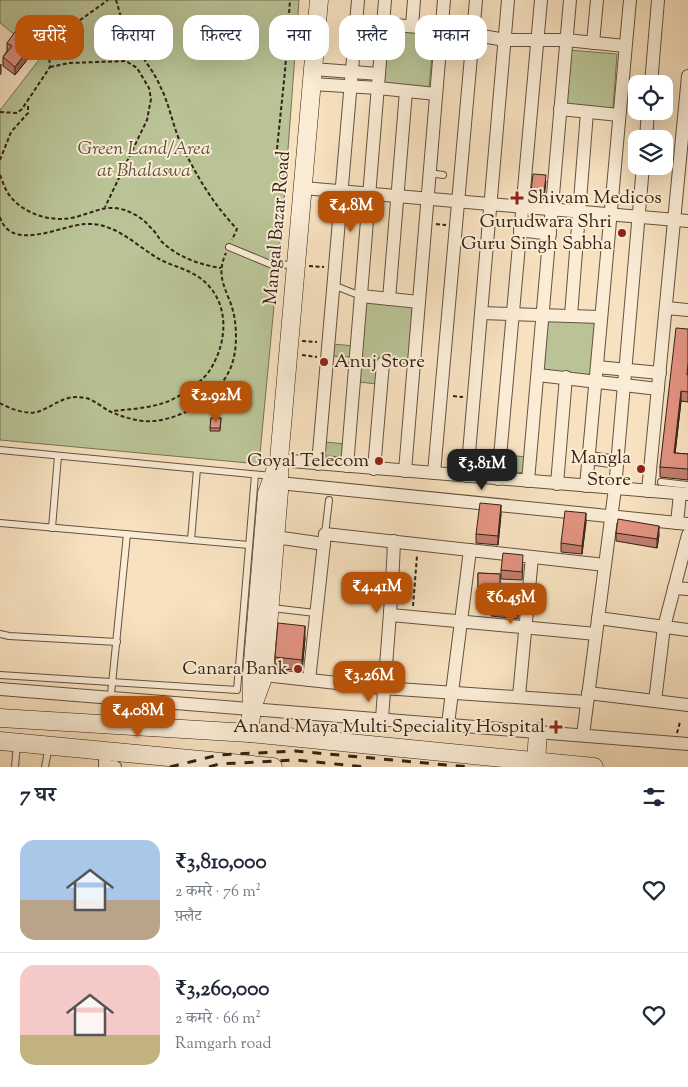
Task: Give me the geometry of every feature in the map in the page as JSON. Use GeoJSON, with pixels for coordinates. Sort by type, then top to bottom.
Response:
{"type":"FeatureCollection","features":[{"type":"Feature","properties":{"kind":"main road","name":"Mangal Bazar Road"},"geometry":{"type":"LineString","coordinates":[[263,539],[277,474],[319,0]]}},
{"type":"Feature","properties":{"kind":"main road"},"geometry":{"type":"LineString","coordinates":[[252,708],[264,676],[270,608],[263,539]]}},
{"type":"Feature","properties":{"kind":"main road"},"geometry":{"type":"LineString","coordinates":[[249,733],[263,539]]}},
{"type":"Feature","properties":{"kind":"main road"},"geometry":{"type":"LineString","coordinates":[[0,718],[249,733],[594,767]]}},
{"type":"Feature","properties":{"kind":"main road"},"geometry":{"type":"LineString","coordinates":[[536,762],[538,732]]}},
{"type":"Feature","properties":{"kind":"main road"},"geometry":{"type":"LineString","coordinates":[[9,741],[49,744],[108,762],[274,767]]}},
{"type":"Feature","properties":{"kind":"street"},"geometry":{"type":"LineString","coordinates":[[318,464],[358,0]]}},
{"type":"Feature","properties":{"kind":"street"},"geometry":{"type":"LineString","coordinates":[[384,15],[385,0]]}},
{"type":"Feature","properties":{"kind":"street"},"geometry":{"type":"LineString","coordinates":[[412,26],[414,0]]}},
{"type":"Feature","properties":{"kind":"street"},"geometry":{"type":"LineString","coordinates":[[443,15],[444,0]]}},
{"type":"Feature","properties":{"kind":"street"},"geometry":{"type":"LineString","coordinates":[[475,15],[476,0]]}},
{"type":"Feature","properties":{"kind":"street"},"geometry":{"type":"LineString","coordinates":[[467,476],[508,0]]}},
{"type":"Feature","properties":{"kind":"street"},"geometry":{"type":"LineString","coordinates":[[498,479],[541,0]]}},
{"type":"Feature","properties":{"kind":"street"},"geometry":{"type":"LineString","coordinates":[[528,481],[570,0]]}},
{"type":"Feature","properties":{"kind":"street"},"geometry":{"type":"LineString","coordinates":[[593,43],[597,0]]}},
{"type":"Feature","properties":{"kind":"street"},"geometry":{"type":"LineString","coordinates":[[586,486],[630,0]]}},
{"type":"Feature","properties":{"kind":"street"},"geometry":{"type":"LineString","coordinates":[[652,75],[658,0]]}},
{"type":"Feature","properties":{"kind":"street"},"geometry":{"type":"LineString","coordinates":[[405,26],[415,26]]}},
{"type":"Feature","properties":{"kind":"street"},"geometry":{"type":"LineString","coordinates":[[487,37],[505,40],[566,40],[625,46]]}},
{"type":"Feature","properties":{"kind":"street"},"geometry":{"type":"LineString","coordinates":[[347,466],[380,60]]}},
{"type":"Feature","properties":{"kind":"street"},"geometry":{"type":"LineString","coordinates":[[405,471],[428,200],[436,174],[436,94],[439,60]]}},
{"type":"Feature","properties":{"kind":"street"},"geometry":{"type":"LineString","coordinates":[[434,473],[471,60]]}},
{"type":"Feature","properties":{"kind":"street"},"geometry":{"type":"LineString","coordinates":[[313,76],[352,71],[379,74]]}},
{"type":"Feature","properties":{"kind":"street"},"geometry":{"type":"LineString","coordinates":[[313,76],[350,86],[436,94]]}},
{"type":"Feature","properties":{"kind":"street"},"geometry":{"type":"LineString","coordinates":[[648,491],[674,220],[685,129],[688,76]]}},
{"type":"Feature","properties":{"kind":"street"},"geometry":{"type":"LineString","coordinates":[[389,299],[406,91]]}},
{"type":"Feature","properties":{"kind":"street"},"geometry":{"type":"LineString","coordinates":[[560,109],[619,115]]}},
{"type":"Feature","properties":{"kind":"street"},"geometry":{"type":"LineString","coordinates":[[571,315],[587,112]]}},
{"type":"Feature","properties":{"kind":"street"},"geometry":{"type":"LineString","coordinates":[[583,736],[615,488],[642,175]]}},
{"type":"Feature","properties":{"kind":"street"},"geometry":{"type":"LineString","coordinates":[[303,188],[688,221]]}},
{"type":"Feature","properties":{"kind":"street"},"geometry":{"type":"LineString","coordinates":[[520,230],[550,234]]}},
{"type":"Feature","properties":{"kind":"street"},"geometry":{"type":"LineString","coordinates":[[361,296],[419,302]]}},
{"type":"Feature","properties":{"kind":"street"},"geometry":{"type":"LineString","coordinates":[[666,308],[688,310]]}},
{"type":"Feature","properties":{"kind":"street"},"geometry":{"type":"LineString","coordinates":[[481,313],[601,317]]}},
{"type":"Feature","properties":{"kind":"street"},"geometry":{"type":"LineString","coordinates":[[374,469],[383,362]]}},
{"type":"Feature","properties":{"kind":"street"},"geometry":{"type":"LineString","coordinates":[[597,367],[660,374]]}},
{"type":"Feature","properties":{"kind":"street"},"geometry":{"type":"LineString","coordinates":[[538,375],[596,380],[658,389]]}},
{"type":"Feature","properties":{"kind":"street"},"geometry":{"type":"LineString","coordinates":[[557,484],[566,377]]}},
{"type":"Feature","properties":{"kind":"street"},"geometry":{"type":"LineString","coordinates":[[589,458],[617,462]]}},
{"type":"Feature","properties":{"kind":"street"},"geometry":{"type":"LineString","coordinates":[[318,464],[648,491],[685,491],[683,524],[611,517],[277,474],[318,464]]}},
{"type":"Feature","properties":{"kind":"street"},"geometry":{"type":"LineString","coordinates":[[655,701],[664,627],[688,535]]}},
{"type":"Feature","properties":{"kind":"street"},"geometry":{"type":"LineString","coordinates":[[263,539],[394,541],[605,565]]}},
{"type":"Feature","properties":{"kind":"street"},"geometry":{"type":"LineString","coordinates":[[309,680],[324,539]]}},
{"type":"Feature","properties":{"kind":"street"},"geometry":{"type":"LineString","coordinates":[[382,719],[383,688],[391,615],[394,541]]}},
{"type":"Feature","properties":{"kind":"street"},"geometry":{"type":"LineString","coordinates":[[448,724],[470,550]]}},
{"type":"Feature","properties":{"kind":"street"},"geometry":{"type":"LineString","coordinates":[[519,696],[532,557]]}},
{"type":"Feature","properties":{"kind":"street"},"geometry":{"type":"LineString","coordinates":[[674,588],[688,589]]}},
{"type":"Feature","properties":{"kind":"street"},"geometry":{"type":"LineString","coordinates":[[391,615],[596,634]]}},
{"type":"Feature","properties":{"kind":"street"},"geometry":{"type":"LineString","coordinates":[[598,618],[688,630]]}},
{"type":"Feature","properties":{"kind":"street"},"geometry":{"type":"LineString","coordinates":[[264,676],[383,688],[519,696],[588,697],[688,705]]}},
{"type":"Feature","properties":{"kind":"street"},"geometry":{"type":"LineString","coordinates":[[0,689],[688,744]]}},
{"type":"Feature","properties":{"kind":"lane"},"geometry":{"type":"LineString","coordinates":[[229,247],[270,264],[296,265]]}},
{"type":"Feature","properties":{"kind":"lane"},"geometry":{"type":"LineString","coordinates":[[333,285],[361,296]]}},
{"type":"Feature","properties":{"kind":"lane"},"geometry":{"type":"LineString","coordinates":[[0,450],[255,475],[277,474]]}},
{"type":"Feature","properties":{"kind":"lane"},"geometry":{"type":"LineString","coordinates":[[52,528],[58,456]]}},
{"type":"Feature","properties":{"kind":"lane"},"geometry":{"type":"LineString","coordinates":[[191,540],[197,469]]}},
{"type":"Feature","properties":{"kind":"lane"},"geometry":{"type":"LineString","coordinates":[[0,675],[237,690],[263,539],[255,475]]}},
{"type":"Feature","properties":{"kind":"lane"},"geometry":{"type":"LineString","coordinates":[[661,482],[685,491]]}},
{"type":"Feature","properties":{"kind":"lane"},"geometry":{"type":"LineString","coordinates":[[324,539],[329,500]]}},
{"type":"Feature","properties":{"kind":"lane"},"geometry":{"type":"LineString","coordinates":[[0,523],[191,540],[263,539]]}},
{"type":"Feature","properties":{"kind":"lane"},"geometry":{"type":"LineString","coordinates":[[108,725],[127,534]]}},
{"type":"Feature","properties":{"kind":"lane"},"geometry":{"type":"LineString","coordinates":[[270,608],[315,613]]}},
{"type":"Feature","properties":{"kind":"lane"},"geometry":{"type":"LineString","coordinates":[[0,634],[117,642]]}},
{"type":"Feature","properties":{"kind":"lane"},"geometry":{"type":"LineString","coordinates":[[9,741],[15,767]]}},
{"type":"Feature","properties":{"kind":"lane"},"geometry":{"type":"LineString","coordinates":[[45,767],[49,744]]}},
{"type":"Feature","properties":{"kind":"path"},"geometry":{"type":"LineString","coordinates":[[0,112],[16,113],[22,109],[50,67],[48,46],[52,41],[108,0]]}},
{"type":"Feature","properties":{"kind":"path"},"geometry":{"type":"LineString","coordinates":[[0,403],[20,411],[38,412],[62,398],[87,398],[109,411],[126,418],[158,422],[185,412],[209,397],[230,368],[235,351],[236,332],[234,314],[221,278],[221,268],[237,228],[223,215],[207,192],[191,163],[161,88],[151,68],[129,36],[116,0]]}},
{"type":"Feature","properties":{"kind":"path"},"geometry":{"type":"LineString","coordinates":[[277,149],[290,0]]}},
{"type":"Feature","properties":{"kind":"path"},"geometry":{"type":"LineString","coordinates":[[50,67],[70,63],[126,61],[137,68],[149,88],[151,99],[147,120],[104,207]]}},
{"type":"Feature","properties":{"kind":"path"},"geometry":{"type":"LineString","coordinates":[[0,160],[11,132],[28,112],[28,102]]}},
{"type":"Feature","properties":{"kind":"path"},"geometry":{"type":"LineString","coordinates":[[0,175],[11,197],[26,210],[59,219],[76,217],[104,207],[120,209],[137,216],[151,227],[162,242],[175,252],[191,261],[221,268]]}},
{"type":"Feature","properties":{"kind":"path"},"geometry":{"type":"LineString","coordinates":[[0,217],[3,224],[11,231],[29,236],[84,224],[102,224],[129,238],[161,260],[196,275],[206,283],[217,298],[224,322],[221,347],[209,370],[197,384],[173,400],[135,409],[109,411]]}},
{"type":"Feature","properties":{"kind":"path"},"geometry":{"type":"LineString","coordinates":[[426,223],[456,226]]}},
{"type":"Feature","properties":{"kind":"path"},"geometry":{"type":"LineString","coordinates":[[296,265],[335,268]]}},
{"type":"Feature","properties":{"kind":"path"},"geometry":{"type":"LineString","coordinates":[[412,617],[418,544]]}},
{"type":"Feature","properties":{"kind":"green space","name":"Green Land/Area at Bhalaswa"},"geometry":{"type":"Polygon","coordinates":[[[0,0],[299,0],[298,15],[269,15],[269,60],[295,60],[285,190],[259,464],[0,440],[0,109],[39,60],[84,60],[84,15],[15,15],[15,35],[0,23],[0,0]]]}},
{"type":"Feature","properties":{"kind":"green space"},"geometry":{"type":"Polygon","coordinates":[[[405,31],[415,31],[415,60],[432,60],[429,88],[381,85],[383,60],[405,60],[405,31]]]}},
{"type":"Feature","properties":{"kind":"green space"},"geometry":{"type":"Polygon","coordinates":[[[569,50],[617,54],[613,109],[565,106],[569,50]]]}},
{"type":"Feature","properties":{"kind":"green space"},"geometry":{"type":"Polygon","coordinates":[[[365,300],[415,304],[410,364],[358,359],[365,300]]]}},
{"type":"Feature","properties":{"kind":"green space"},"geometry":{"type":"Polygon","coordinates":[[[548,316],[596,320],[592,375],[544,372],[548,316]]]}},
{"type":"Feature","properties":{"kind":"green space"},"geometry":{"type":"Polygon","coordinates":[[[332,344],[355,346],[354,357],[331,356],[332,344]]]}},
{"type":"Feature","properties":{"kind":"green space"},"geometry":{"type":"Polygon","coordinates":[[[360,363],[380,365],[378,384],[358,382],[360,363]]]}},
{"type":"Feature","properties":{"kind":"green space"},"geometry":{"type":"Polygon","coordinates":[[[325,442],[346,444],[345,457],[324,456],[325,442]]]}},
{"type":"Feature","properties":{"kind":"green space"},"geometry":{"type":"Polygon","coordinates":[[[506,455],[527,457],[526,473],[505,471],[506,455]]]}},
{"type":"Feature","properties":{"kind":"building"},"geometry":{"type":"Polygon","coordinates":[[[15,32],[15,60],[20,60],[15,67],[3,57],[12,46],[7,43],[15,32]]]}},
{"type":"Feature","properties":{"kind":"building"},"geometry":{"type":"Polygon","coordinates":[[[533,174],[546,175],[544,193],[531,192],[533,174]]]}},
{"type":"Feature","properties":{"kind":"building"},"geometry":{"type":"Polygon","coordinates":[[[676,328],[688,329],[688,392],[681,391],[674,453],[688,454],[688,469],[660,467],[676,328]]]}},
{"type":"Feature","properties":{"kind":"building"},"geometry":{"type":"Polygon","coordinates":[[[211,418],[221,418],[220,428],[210,428],[211,418]]]}},
{"type":"Feature","properties":{"kind":"building"},"geometry":{"type":"Polygon","coordinates":[[[480,503],[501,505],[498,536],[476,534],[480,503]]]}},
{"type":"Feature","properties":{"kind":"building"},"geometry":{"type":"Polygon","coordinates":[[[565,511],[586,513],[582,546],[561,543],[565,511]]]}},
{"type":"Feature","properties":{"kind":"building"},"geometry":{"type":"Polygon","coordinates":[[[618,519],[659,526],[657,539],[616,533],[618,519]]]}},
{"type":"Feature","properties":{"kind":"building"},"geometry":{"type":"Polygon","coordinates":[[[503,553],[523,555],[522,572],[501,570],[503,553]]]}},
{"type":"Feature","properties":{"kind":"building"},"geometry":{"type":"Polygon","coordinates":[[[478,573],[500,574],[500,593],[478,592],[478,573]]]}},
{"type":"Feature","properties":{"kind":"building"},"geometry":{"type":"Polygon","coordinates":[[[493,594],[519,597],[518,610],[491,607],[493,594]]]}},
{"type":"Feature","properties":{"kind":"building"},"geometry":{"type":"Polygon","coordinates":[[[278,623],[305,626],[302,660],[275,657],[278,623]]]}},
{"type":"Feature","properties":{"kind":"railway"},"geometry":{"type":"LineString","coordinates":[[170,767],[218,755],[295,751],[469,767]]}},
{"type":"Feature","properties":{"kind":"railway"},"geometry":{"type":"LineString","coordinates":[[209,767],[219,764],[295,760],[366,767]]}},
{"type":"Feature","properties":{"kind":"place","name":"Shivam Medicos"},"geometry":{"type":"Point","coordinates":[517,198]}},
{"type":"Feature","properties":{"kind":"place","name":"Gurudwara Shri Guru Singh Sabha"},"geometry":{"type":"Point","coordinates":[622,233]}},
{"type":"Feature","properties":{"kind":"place","name":"Anuj Store"},"geometry":{"type":"Point","coordinates":[324,362]}},
{"type":"Feature","properties":{"kind":"place","name":"Goyal Telecom"},"geometry":{"type":"Point","coordinates":[379,461]}},
{"type":"Feature","properties":{"kind":"place","name":"Mangla Store"},"geometry":{"type":"Point","coordinates":[641,469]}},
{"type":"Feature","properties":{"kind":"place","name":"Canara Bank"},"geometry":{"type":"Point","coordinates":[298,669]}},
{"type":"Feature","properties":{"kind":"place","name":"Anand Maya Multi Speciality Hospital"},"geometry":{"type":"Point","coordinates":[556,727]}}]}
